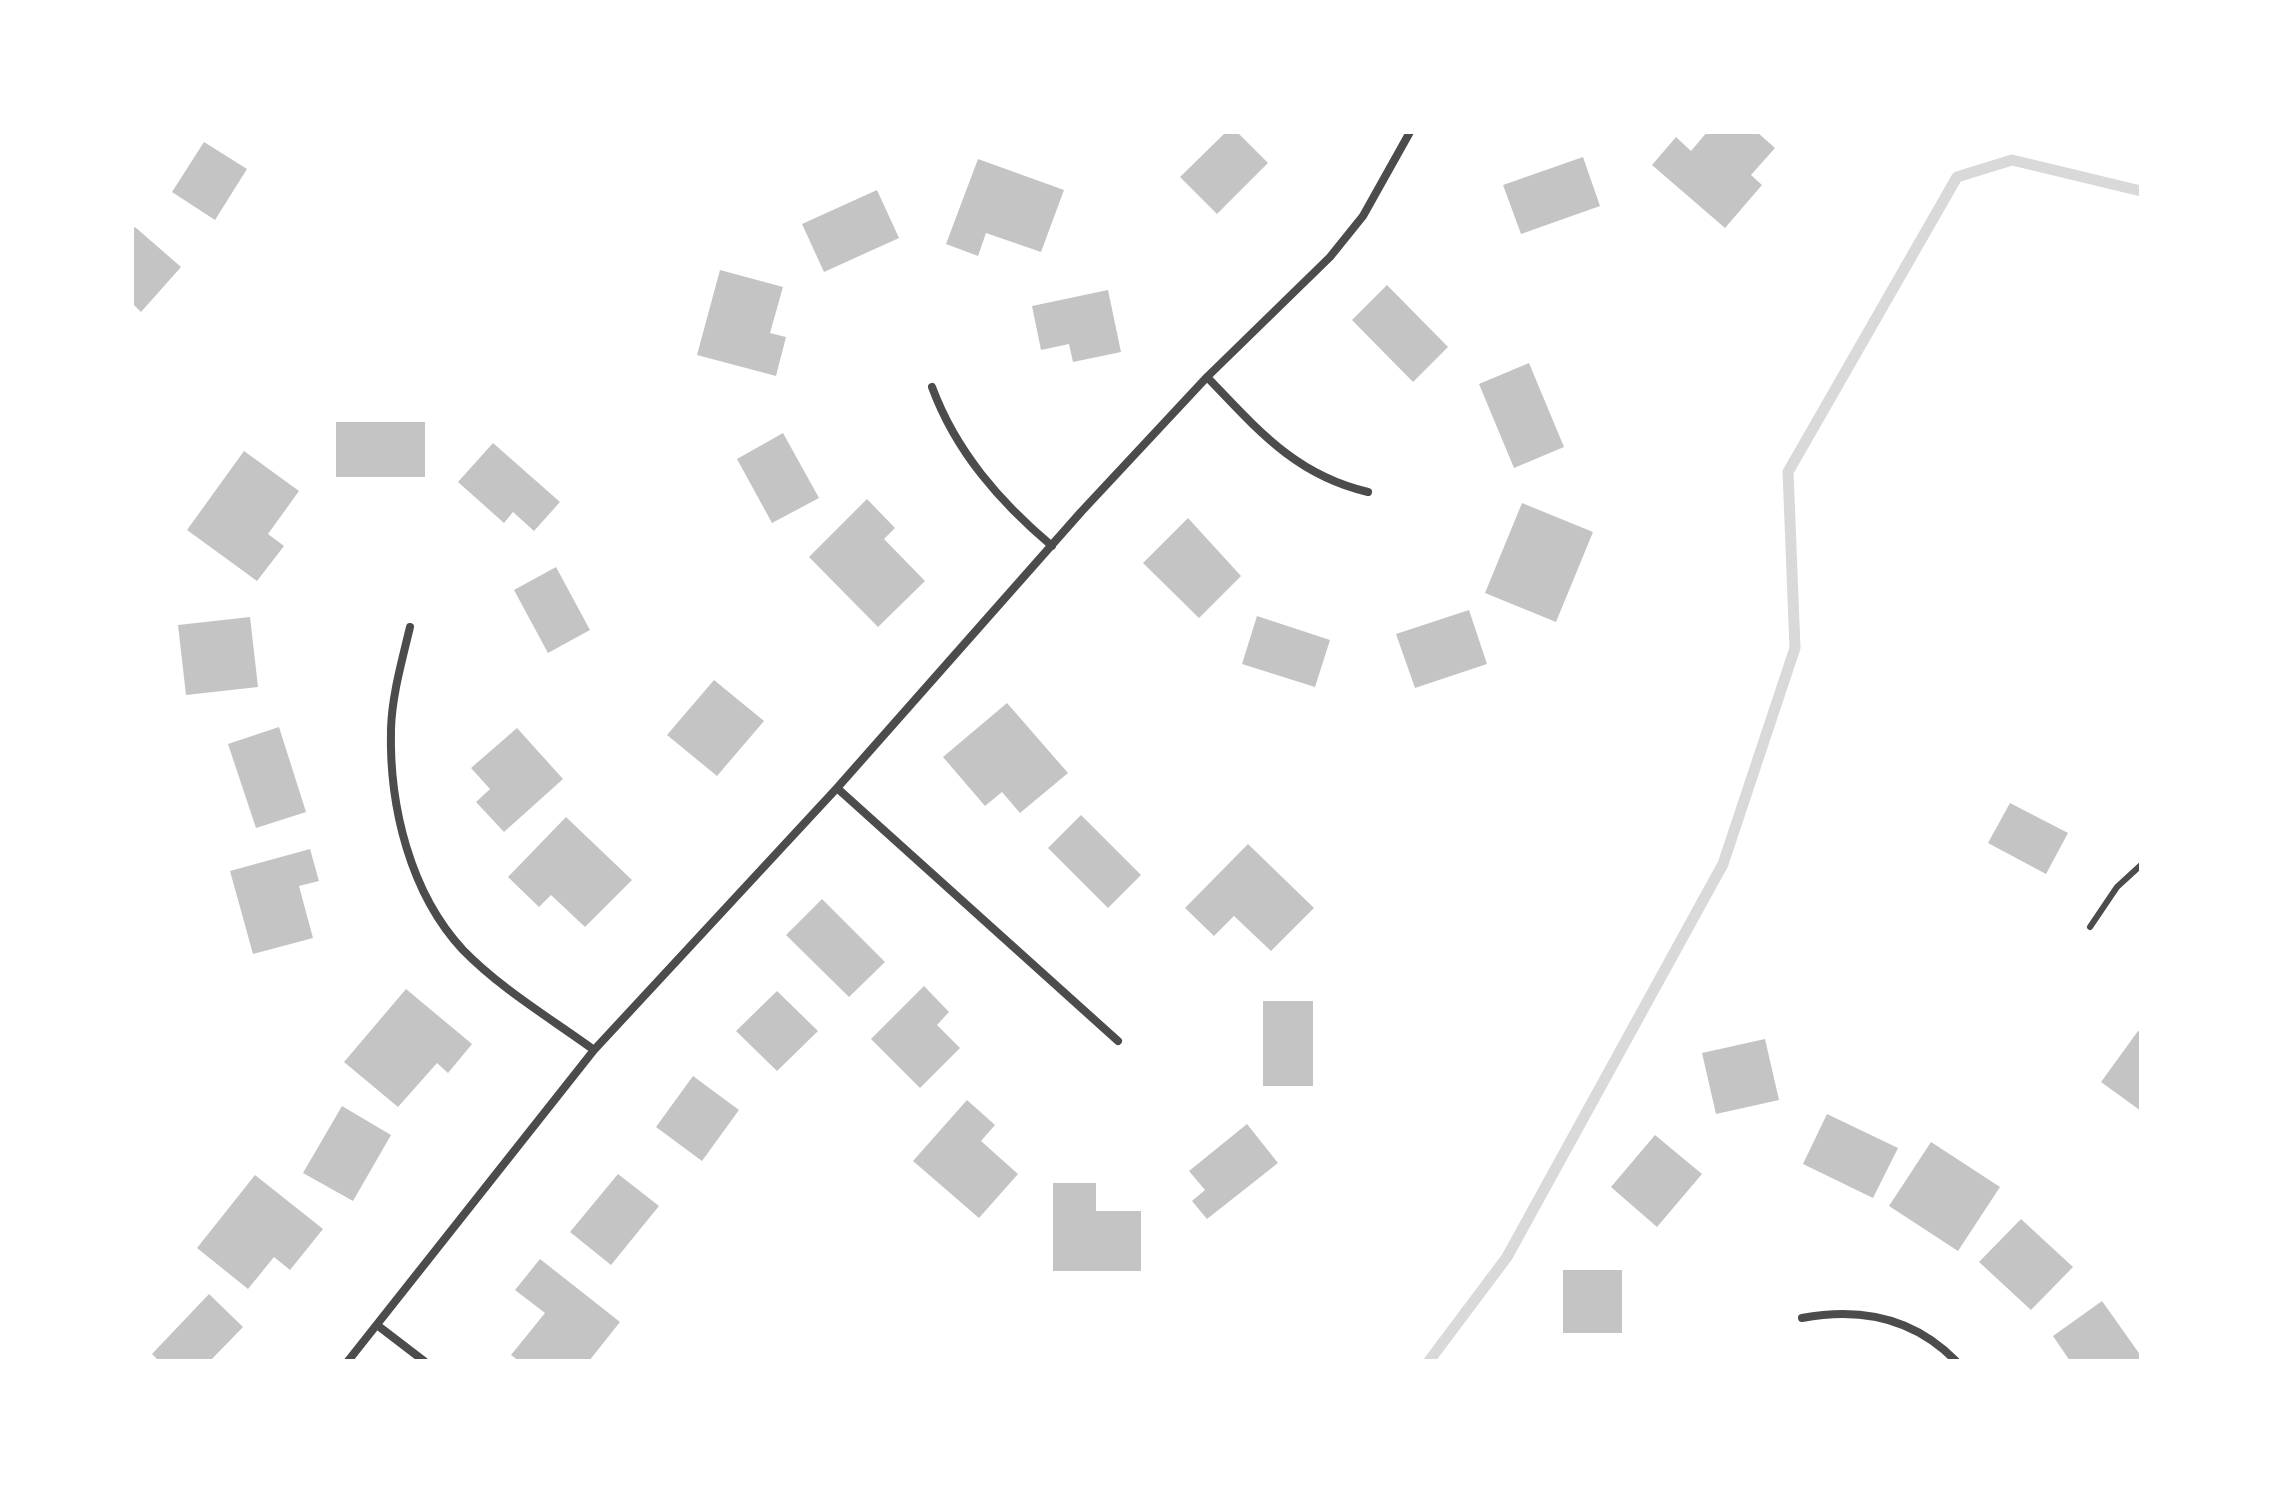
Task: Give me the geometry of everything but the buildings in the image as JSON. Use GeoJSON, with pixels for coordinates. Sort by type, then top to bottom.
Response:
{"type":"FeatureCollection","features":[{"type":"Feature","properties":{"kind":"street"},"geometry":{"type":"LineString","coordinates":[[348,1361],[594,1050],[837,788],[1207,377],[1330,257],[1363,216],[1410,132]]}},
{"type":"Feature","properties":{"kind":"street"},"geometry":{"type":"LineString","coordinates":[[1207,377],[1270,442],[1312,473],[1368,492]]}},
{"type":"Feature","properties":{"kind":"street"},"geometry":{"type":"LineString","coordinates":[[932,387],[943,418],[968,459],[1029,526],[1052,546]]}},
{"type":"Feature","properties":{"kind":"street"},"geometry":{"type":"LineString","coordinates":[[410,627],[398,677],[392,741],[393,779],[405,839],[419,884],[437,917],[482,968],[594,1050]]}},
{"type":"Feature","properties":{"kind":"street"},"geometry":{"type":"LineString","coordinates":[[837,788],[1118,1041]]}},
{"type":"Feature","properties":{"kind":"street"},"geometry":{"type":"LineString","coordinates":[[1802,1318],[1830,1313],[1889,1318],[1918,1331],[1956,1361]]}},
{"type":"Feature","properties":{"kind":"street"},"geometry":{"type":"LineString","coordinates":[[377,1325],[424,1361]]}},
{"type":"Feature","properties":{"kind":"lane"},"geometry":{"type":"LineString","coordinates":[[2090,927],[2117,887],[2141,865]]}},
{"type":"Feature","properties":{"kind":"waterway"},"geometry":{"type":"LineString","coordinates":[[1429,1361],[1507,1257],[1723,864],[1795,648],[1788,472],[1957,177],[2012,160],[2141,191]]}}]}
